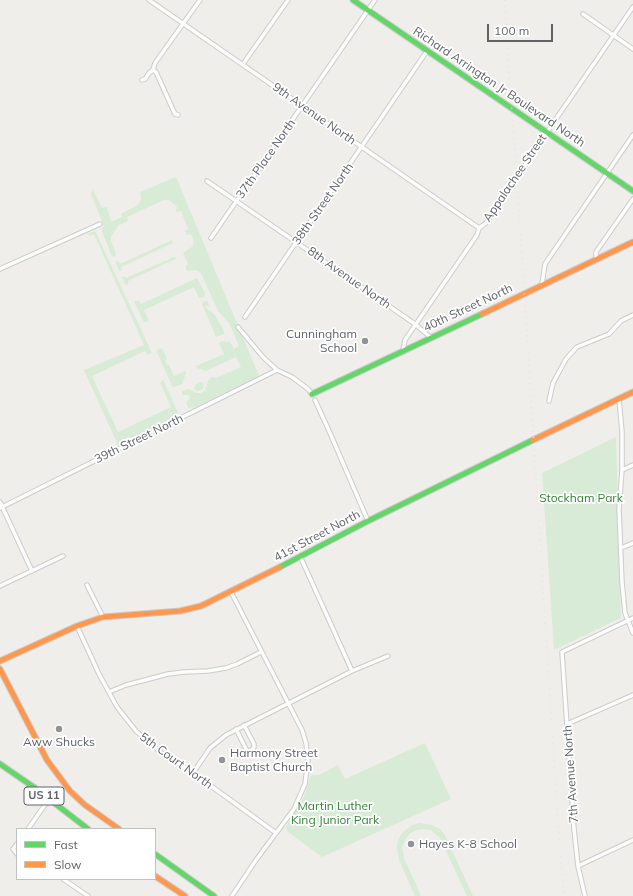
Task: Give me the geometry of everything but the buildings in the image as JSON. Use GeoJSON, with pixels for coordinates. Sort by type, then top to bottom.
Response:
{"type":"FeatureCollection","features":[{"type":"Feature","properties":{"kind":"street","name":"9th Avenue North"},"geometry":{"type":"LineString","coordinates":[[149,0],[479,228]]}},
{"type":"Feature","properties":{"kind":"street"},"geometry":{"type":"LineString","coordinates":[[142,80],[145,79],[153,70],[155,63],[200,0]]}},
{"type":"Feature","properties":{"kind":"street"},"geometry":{"type":"LineString","coordinates":[[243,64],[288,0]]}},
{"type":"Feature","properties":{"kind":"street","name":"Richard Arrington Jr Boulevard North"},"geometry":{"type":"LineString","coordinates":[[353,0],[633,191]]}},
{"type":"Feature","properties":{"kind":"street","name":"37th Place North"},"geometry":{"type":"LineString","coordinates":[[211,238],[375,0]]}},
{"type":"Feature","properties":{"kind":"street","name":"Appalachee Street"},"geometry":{"type":"LineString","coordinates":[[403,350],[405,340],[477,235],[479,228],[486,223],[633,7]]}},
{"type":"Feature","properties":{"kind":"street"},"geometry":{"type":"LineString","coordinates":[[583,14],[633,49]]}},
{"type":"Feature","properties":{"kind":"street","name":"38th Street North"},"geometry":{"type":"LineString","coordinates":[[245,317],[428,51]]}},
{"type":"Feature","properties":{"kind":"street"},"geometry":{"type":"LineString","coordinates":[[153,70],[156,72],[175,114],[178,115]]}},
{"type":"Feature","properties":{"kind":"street"},"geometry":{"type":"LineString","coordinates":[[542,284],[544,264],[633,135]]}},
{"type":"Feature","properties":{"kind":"street","name":"8th Avenue North"},"geometry":{"type":"LineString","coordinates":[[207,181],[416,324],[430,337]]}},
{"type":"Feature","properties":{"kind":"street"},"geometry":{"type":"LineString","coordinates":[[596,260],[596,252],[633,199]]}},
{"type":"Feature","properties":{"kind":"street"},"geometry":{"type":"LineString","coordinates":[[0,269],[100,224]]}},
{"type":"Feature","properties":{"kind":"street","name":"40th Street North"},"geometry":{"type":"LineString","coordinates":[[312,394],[633,242]]}},
{"type":"Feature","properties":{"kind":"street"},"geometry":{"type":"LineString","coordinates":[[548,401],[554,383],[566,359],[577,347],[608,334],[621,321],[633,315]]}},
{"type":"Feature","properties":{"kind":"street"},"geometry":{"type":"LineString","coordinates":[[238,327],[263,357],[277,370],[292,378],[308,389],[312,394]]}},
{"type":"Feature","properties":{"kind":"street","name":"39th Street North"},"geometry":{"type":"LineString","coordinates":[[1,507],[277,370]]}},
{"type":"Feature","properties":{"kind":"street","name":"41st Street North"},"geometry":{"type":"LineString","coordinates":[[0,661],[77,626],[103,617],[180,611],[201,606],[368,521],[633,392]]}},
{"type":"Feature","properties":{"kind":"street"},"geometry":{"type":"LineString","coordinates":[[619,399],[622,432],[622,470],[619,509],[621,548],[625,613],[633,633]]}},
{"type":"Feature","properties":{"kind":"street"},"geometry":{"type":"LineString","coordinates":[[314,400],[368,521]]}},
{"type":"Feature","properties":{"kind":"street"},"geometry":{"type":"LineString","coordinates":[[622,470],[633,465]]}},
{"type":"Feature","properties":{"kind":"street"},"geometry":{"type":"LineString","coordinates":[[0,502],[32,571]]}},
{"type":"Feature","properties":{"kind":"street"},"geometry":{"type":"LineString","coordinates":[[621,548],[633,542]]}},
{"type":"Feature","properties":{"kind":"street"},"geometry":{"type":"LineString","coordinates":[[0,586],[63,556]]}},
{"type":"Feature","properties":{"kind":"street"},"geometry":{"type":"LineString","coordinates":[[300,556],[352,670]]}},
{"type":"Feature","properties":{"kind":"street"},"geometry":{"type":"LineString","coordinates":[[87,585],[103,617]]}},
{"type":"Feature","properties":{"kind":"street"},"geometry":{"type":"LineString","coordinates":[[231,592],[302,730],[308,760],[305,784],[294,809],[232,896]]}},
{"type":"Feature","properties":{"kind":"street"},"geometry":{"type":"LineString","coordinates":[[627,620],[633,618]]}},
{"type":"Feature","properties":{"kind":"street","name":"7th Avenue North"},"geometry":{"type":"LineString","coordinates":[[585,896],[578,866],[562,652],[627,620]]}},
{"type":"Feature","properties":{"kind":"street","name":"5th Court North"},"geometry":{"type":"LineString","coordinates":[[77,626],[117,707],[126,720],[143,738],[276,833]]}},
{"type":"Feature","properties":{"kind":"street"},"geometry":{"type":"LineString","coordinates":[[109,692],[126,685],[168,674],[226,668],[261,652]]}},
{"type":"Feature","properties":{"kind":"street"},"geometry":{"type":"LineString","coordinates":[[193,773],[210,748],[221,738],[236,729],[352,670],[388,656]]}},
{"type":"Feature","properties":{"kind":"street"},"geometry":{"type":"LineString","coordinates":[[0,669],[47,760],[70,791],[85,805],[118,828]]}},
{"type":"Feature","properties":{"kind":"street"},"geometry":{"type":"LineString","coordinates":[[567,724],[633,695]]}},
{"type":"Feature","properties":{"kind":"street"},"geometry":{"type":"LineString","coordinates":[[236,729],[246,749],[251,751],[254,744],[244,725]]}},
{"type":"Feature","properties":{"kind":"street","name":"US 11"},"geometry":{"type":"LineString","coordinates":[[0,764],[35,788],[87,828]]}},
{"type":"Feature","properties":{"kind":"street"},"geometry":{"type":"LineString","coordinates":[[29,828],[49,799]]}},
{"type":"Feature","properties":{"kind":"street"},"geometry":{"type":"LineString","coordinates":[[578,866],[633,840]]}},
{"type":"Feature","properties":{"kind":"street"},"geometry":{"type":"LineString","coordinates":[[156,855],[214,896]]}},
{"type":"Feature","properties":{"kind":"street"},"geometry":{"type":"LineString","coordinates":[[156,877],[185,896]]}},
{"type":"Feature","properties":{"kind":"street"},"geometry":{"type":"LineString","coordinates":[[64,880],[88,896]]}},
{"type":"Feature","properties":{"kind":"green space"},"geometry":{"type":"Polygon","coordinates":[[[176,177],[259,376],[196,407],[189,408],[186,402],[190,398],[188,395],[182,395],[182,391],[189,389],[196,393],[201,393],[205,390],[209,379],[212,377],[216,378],[241,367],[236,357],[206,371],[197,368],[196,366],[224,354],[219,343],[221,341],[230,342],[234,349],[239,346],[229,323],[218,311],[201,273],[195,270],[187,271],[185,268],[188,264],[183,253],[193,246],[194,241],[191,234],[187,235],[185,231],[188,229],[181,211],[176,212],[177,207],[169,200],[164,200],[127,217],[128,221],[118,226],[111,237],[116,254],[114,257],[112,256],[102,232],[104,226],[91,194],[93,190],[102,208],[107,207],[111,222],[122,217],[121,214],[138,205],[141,200],[140,192],[176,177]]]}},
{"type":"Feature","properties":{"kind":"green space"},"geometry":{"type":"Polygon","coordinates":[[[95,231],[152,353],[147,355],[145,351],[92,376],[118,432],[171,407],[160,383],[163,379],[178,413],[175,417],[118,445],[84,370],[144,345],[94,234],[88,236],[89,233],[95,231]]]}},
{"type":"Feature","properties":{"kind":"green space"},"geometry":{"type":"Polygon","coordinates":[[[172,240],[173,243],[121,267],[122,270],[119,271],[116,261],[120,264],[172,240]]]}},
{"type":"Feature","properties":{"kind":"green space"},"geometry":{"type":"Polygon","coordinates":[[[176,257],[175,259],[128,281],[128,285],[125,284],[122,277],[123,276],[126,278],[176,257]]]}},
{"type":"Feature","properties":{"kind":"green space"},"geometry":{"type":"Polygon","coordinates":[[[197,278],[205,293],[204,297],[199,298],[194,287],[144,310],[149,321],[143,321],[134,301],[138,300],[141,304],[197,278]]]}},
{"type":"Feature","properties":{"kind":"green space"},"geometry":{"type":"Polygon","coordinates":[[[207,301],[211,308],[207,306],[205,307],[215,315],[224,331],[224,334],[216,337],[202,304],[203,302],[207,301]]]}},
{"type":"Feature","properties":{"kind":"green space"},"geometry":{"type":"Polygon","coordinates":[[[162,348],[167,359],[165,360],[167,365],[169,365],[174,376],[185,371],[186,373],[182,384],[174,387],[172,386],[157,352],[157,350],[162,348]]]}},
{"type":"Feature","properties":{"kind":"green space"},"geometry":{"type":"Polygon","coordinates":[[[201,382],[204,384],[203,389],[198,391],[194,389],[195,385],[201,382]]]}},
{"type":"Feature","properties":{"kind":"green space","name":"Stockham Park"},"geometry":{"type":"Polygon","coordinates":[[[616,437],[621,618],[554,650],[542,473],[616,437]]]}},
{"type":"Feature","properties":{"kind":"green space","name":"Martin Luther King Junior Park"},"geometry":{"type":"Polygon","coordinates":[[[425,743],[451,799],[322,857],[288,832],[286,827],[303,799],[311,775],[319,775],[338,765],[345,779],[425,743]]]}},
{"type":"Feature","properties":{"kind":"green space"},"geometry":{"type":"Polygon","coordinates":[[[420,823],[432,825],[440,829],[445,835],[473,896],[467,896],[440,838],[431,830],[424,829],[416,830],[409,834],[402,847],[404,858],[421,896],[415,896],[399,860],[397,848],[398,840],[402,833],[412,825],[420,823]]]}},
{"type":"Feature","properties":{"kind":"railway"},"geometry":{"type":"LineString","coordinates":[[505,0],[564,896]]}},
{"type":"Feature","properties":{"kind":"railway"},"geometry":{"type":"LineString","coordinates":[[0,893],[4,896]]}},
{"type":"Feature","properties":{"kind":"traffic: fast"},"geometry":{"type":"LineString","coordinates":[[353,0],[633,191]]}},
{"type":"Feature","properties":{"kind":"traffic: fast"},"geometry":{"type":"LineString","coordinates":[[312,394],[482,314]]}},
{"type":"Feature","properties":{"kind":"traffic: fast"},"geometry":{"type":"LineString","coordinates":[[280,567],[368,521],[533,440]]}},
{"type":"Feature","properties":{"kind":"traffic: fast"},"geometry":{"type":"LineString","coordinates":[[0,764],[35,788],[87,828]]}},
{"type":"Feature","properties":{"kind":"traffic: fast"},"geometry":{"type":"LineString","coordinates":[[156,855],[214,896]]}},
{"type":"Feature","properties":{"kind":"traffic: slow"},"geometry":{"type":"LineString","coordinates":[[482,314],[633,242]]}},
{"type":"Feature","properties":{"kind":"traffic: slow"},"geometry":{"type":"LineString","coordinates":[[533,440],[633,392]]}},
{"type":"Feature","properties":{"kind":"traffic: slow"},"geometry":{"type":"LineString","coordinates":[[0,661],[77,626],[103,617],[180,611],[201,606],[280,567]]}},
{"type":"Feature","properties":{"kind":"traffic: slow"},"geometry":{"type":"LineString","coordinates":[[0,669],[47,760],[70,791],[85,805],[118,828]]}},
{"type":"Feature","properties":{"kind":"traffic: slow"},"geometry":{"type":"LineString","coordinates":[[156,877],[185,896]]}},
{"type":"Feature","properties":{"kind":"place","name":"Cunningham School"},"geometry":{"type":"Point","coordinates":[365,341]}},
{"type":"Feature","properties":{"kind":"place","name":"Aww Shucks"},"geometry":{"type":"Point","coordinates":[59,729]}},
{"type":"Feature","properties":{"kind":"place","name":"Harmony Street Baptist Church"},"geometry":{"type":"Point","coordinates":[222,760]}},
{"type":"Feature","properties":{"kind":"place","name":"Hayes K-8 School"},"geometry":{"type":"Point","coordinates":[411,844]}}]}
